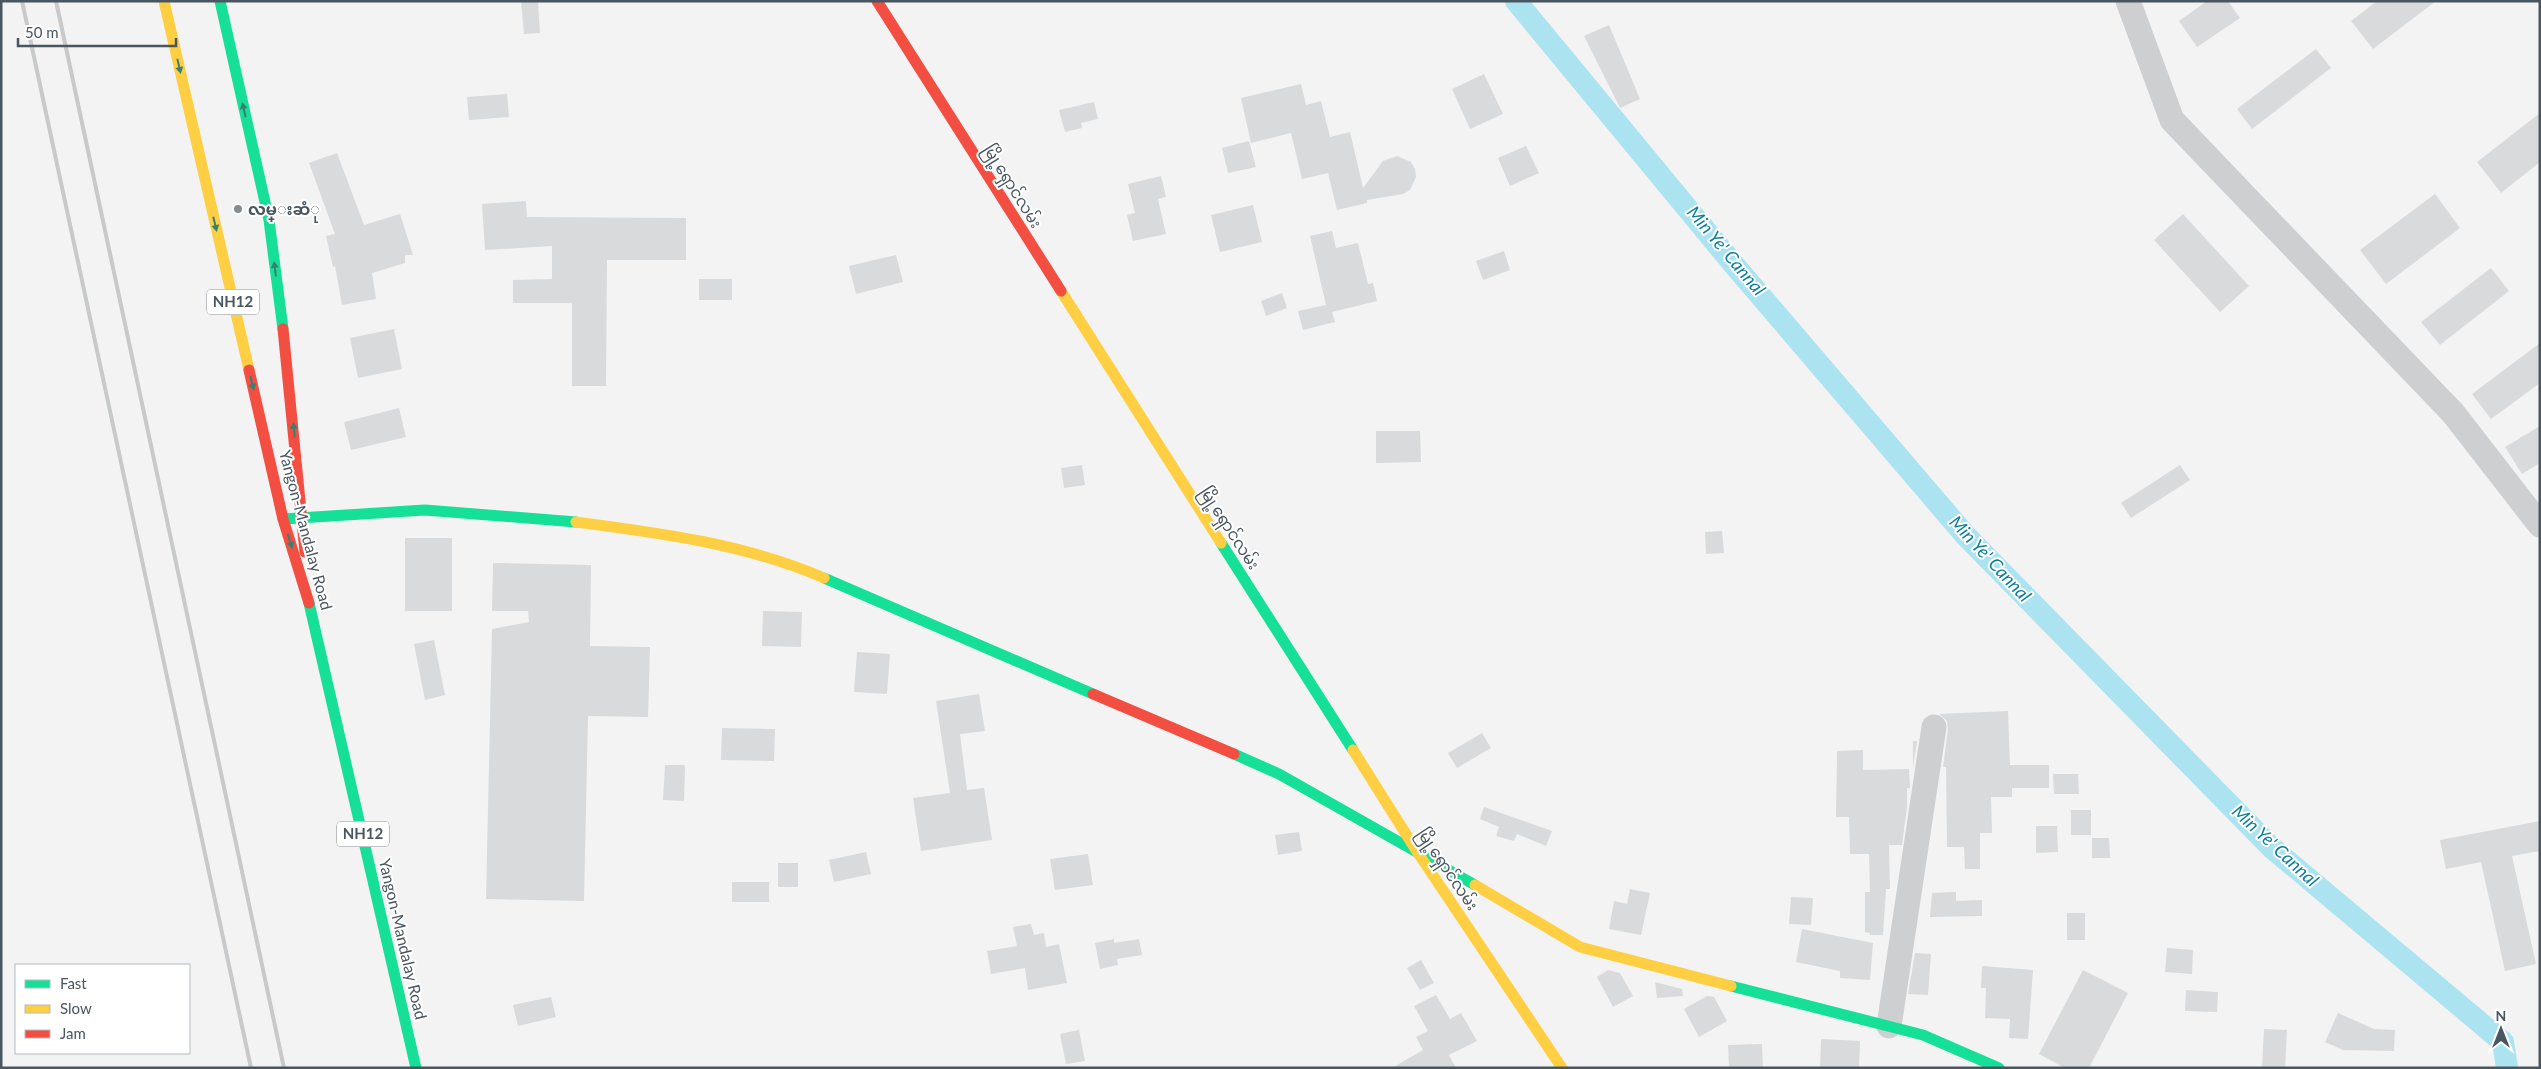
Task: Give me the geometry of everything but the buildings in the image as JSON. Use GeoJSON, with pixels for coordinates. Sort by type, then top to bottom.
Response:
{"type":"FeatureCollection","features":[{"type":"Feature","properties":{"kind":"main road","name":"Yangon-Mandalay Road"},"geometry":{"type":"LineString","coordinates":[[164,1],[283,519],[309,601],[416,1068]]}},
{"type":"Feature","properties":{"kind":"main road","name":"NH12"},"geometry":{"type":"LineString","coordinates":[[220,1],[269,220],[288,372],[309,601]]}},
{"type":"Feature","properties":{"kind":"main road","name":"မြို့ရှောင်လမ်း"},"geometry":{"type":"LineString","coordinates":[[877,1],[1416,850],[1562,1068]]}},
{"type":"Feature","properties":{"kind":"main road"},"geometry":{"type":"LineString","coordinates":[[283,519],[425,510],[560,520],[687,537],[794,565],[1279,774],[1416,850],[1580,947],[1923,1035],[1999,1068]]}},
{"type":"Feature","properties":{"kind":"street"},"geometry":{"type":"LineString","coordinates":[[2128,1],[2172,120],[2453,413],[2540,525]]}},
{"type":"Feature","properties":{"kind":"street"},"geometry":{"type":"LineString","coordinates":[[1889,1026],[1934,727]]}},
{"type":"Feature","properties":{"kind":"waterway","name":"Min Ye' Cannal"},"geometry":{"type":"LineString","coordinates":[[1516,1],[1735,266],[1966,536],[2272,848],[2503,1042],[2507,1068]]}},
{"type":"Feature","properties":{"kind":"railway"},"geometry":{"type":"LineString","coordinates":[[22,1],[251,1068]]}},
{"type":"Feature","properties":{"kind":"railway"},"geometry":{"type":"LineString","coordinates":[[56,1],[284,1068]]}},
{"type":"Feature","properties":{"kind":"traffic: fast"},"geometry":{"type":"LineString","coordinates":[[220,1],[269,220],[283,329]]}},
{"type":"Feature","properties":{"kind":"traffic: fast"},"geometry":{"type":"LineString","coordinates":[[283,519],[425,510],[576,522]]}},
{"type":"Feature","properties":{"kind":"traffic: fast"},"geometry":{"type":"LineString","coordinates":[[1221,543],[1353,750]]}},
{"type":"Feature","properties":{"kind":"traffic: fast"},"geometry":{"type":"LineString","coordinates":[[824,578],[1093,694]]}},
{"type":"Feature","properties":{"kind":"traffic: fast"},"geometry":{"type":"LineString","coordinates":[[309,603],[416,1068]]}},
{"type":"Feature","properties":{"kind":"traffic: fast"},"geometry":{"type":"LineString","coordinates":[[1234,754],[1279,774],[1475,885]]}},
{"type":"Feature","properties":{"kind":"traffic: fast"},"geometry":{"type":"LineString","coordinates":[[1731,986],[1923,1035],[1999,1068]]}},
{"type":"Feature","properties":{"kind":"traffic: slow"},"geometry":{"type":"LineString","coordinates":[[164,1],[249,370]]}},
{"type":"Feature","properties":{"kind":"traffic: slow"},"geometry":{"type":"LineString","coordinates":[[1061,291],[1221,543]]}},
{"type":"Feature","properties":{"kind":"traffic: slow"},"geometry":{"type":"LineString","coordinates":[[576,522],[702,541],[764,556],[824,578]]}},
{"type":"Feature","properties":{"kind":"traffic: slow"},"geometry":{"type":"LineString","coordinates":[[1353,750],[1416,850],[1562,1068]]}},
{"type":"Feature","properties":{"kind":"traffic: slow"},"geometry":{"type":"LineString","coordinates":[[1475,885],[1580,947],[1731,986]]}},
{"type":"Feature","properties":{"kind":"traffic: jam"},"geometry":{"type":"LineString","coordinates":[[877,1],[1061,291]]}},
{"type":"Feature","properties":{"kind":"traffic: jam"},"geometry":{"type":"LineString","coordinates":[[283,329],[305,552]]}},
{"type":"Feature","properties":{"kind":"traffic: jam"},"geometry":{"type":"LineString","coordinates":[[249,370],[283,519],[309,603]]}},
{"type":"Feature","properties":{"kind":"traffic: jam"},"geometry":{"type":"LineString","coordinates":[[1093,694],[1234,754]]}},
{"type":"Feature","properties":{"kind":"place","name":"လမ္းဆံု"},"geometry":{"type":"Point","coordinates":[238,209]}}]}
